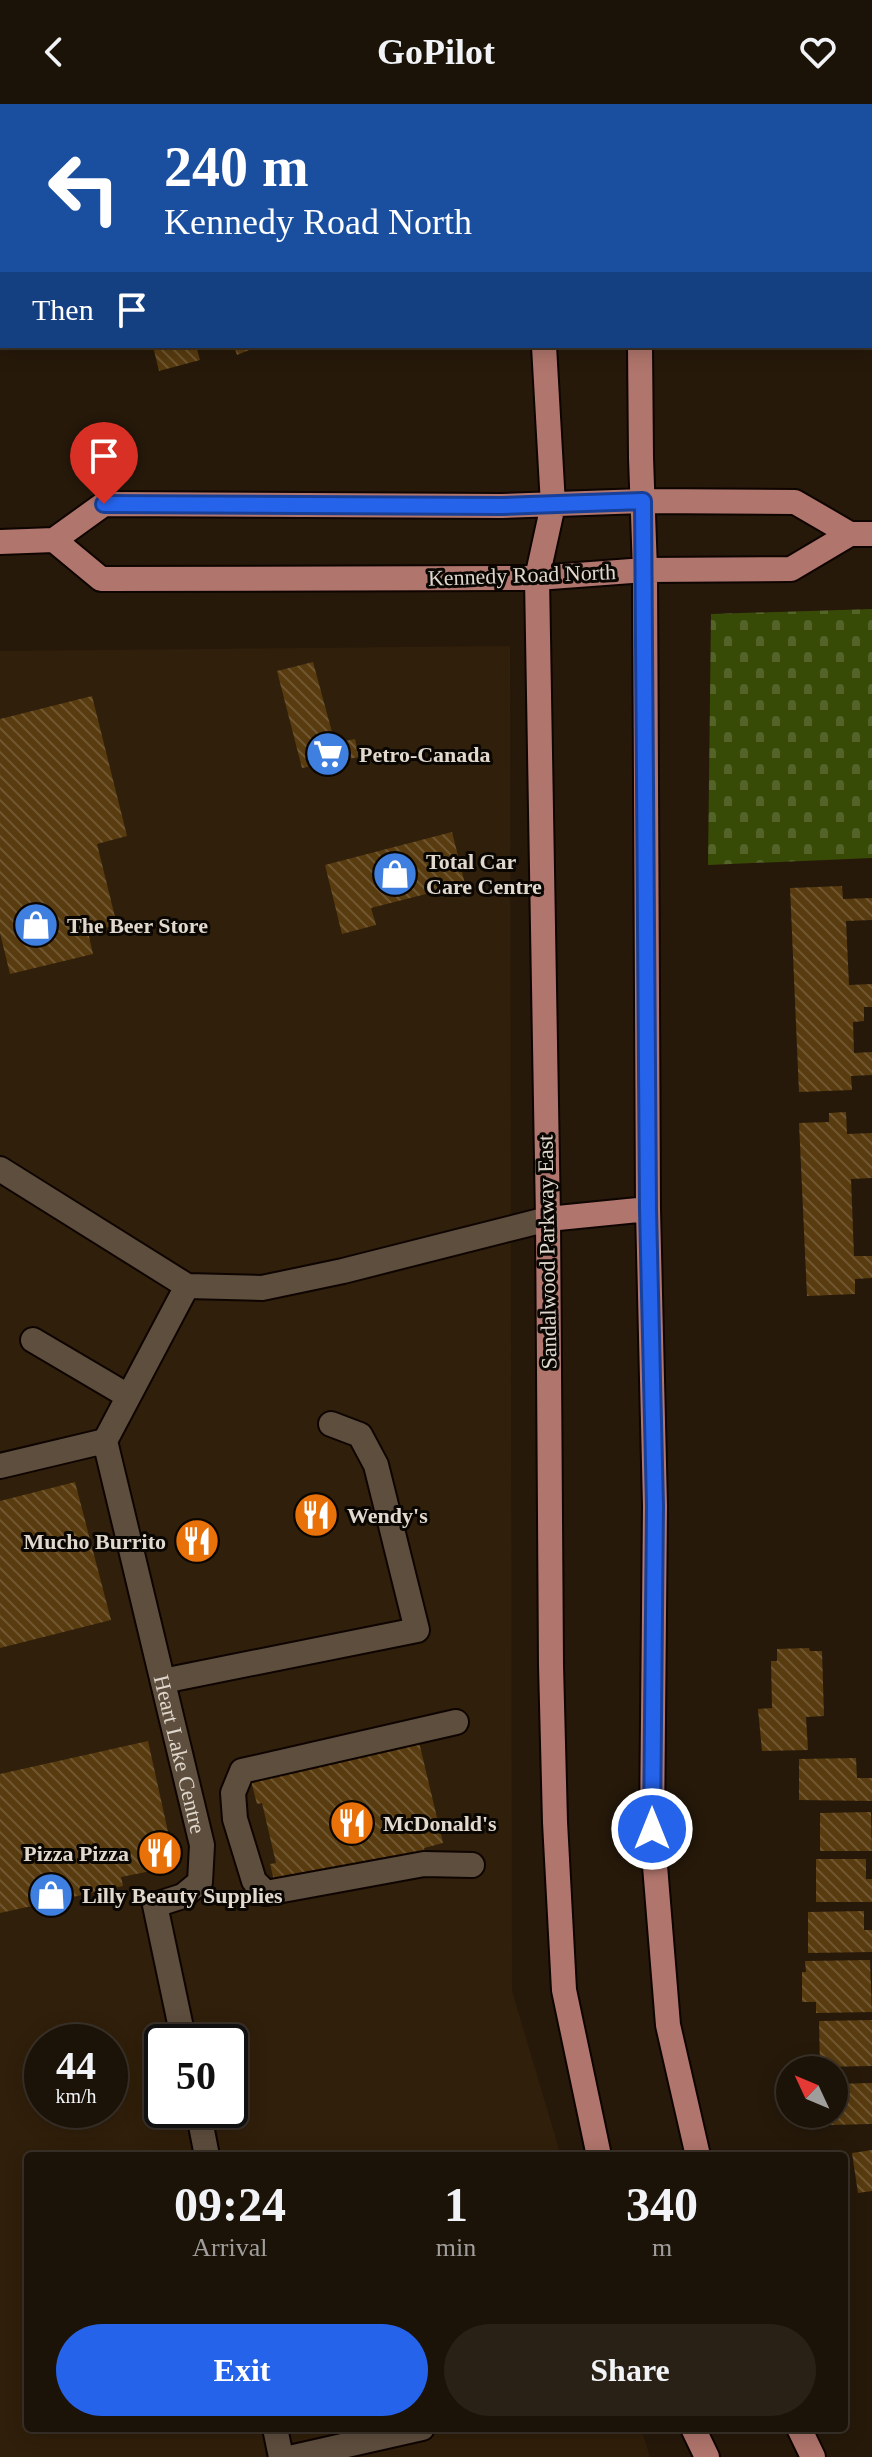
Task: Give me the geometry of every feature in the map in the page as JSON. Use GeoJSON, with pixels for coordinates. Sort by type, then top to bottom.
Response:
{"type":"FeatureCollection","features":[{"type":"Feature","properties":{"kind":"main road","name":"Sandalwood Parkway East"},"geometry":{"type":"LineString","coordinates":[[544,348],[553,505],[537,578],[555,1822],[564,1990],[598,2152]]}},
{"type":"Feature","properties":{"kind":"main road"},"geometry":{"type":"LineString","coordinates":[[640,348],[645,570],[648,1209],[655,1506],[652,1829],[668,2025],[697,2152]]}},
{"type":"Feature","properties":{"kind":"main road","name":"Kennedy Road North"},"geometry":{"type":"LineString","coordinates":[[795,502],[861,534],[791,569],[645,570],[537,578],[101,579],[54,540],[104,504],[795,502]]}},
{"type":"Feature","properties":{"kind":"main road"},"geometry":{"type":"LineString","coordinates":[[0,542],[54,540]]}},
{"type":"Feature","properties":{"kind":"main road"},"geometry":{"type":"LineString","coordinates":[[548,1219],[648,1209]]}},
{"type":"Feature","properties":{"kind":"main road"},"geometry":{"type":"LineString","coordinates":[[695,2432],[707,2457]]}},
{"type":"Feature","properties":{"kind":"main road"},"geometry":{"type":"LineString","coordinates":[[801,2432],[813,2457]]}},
{"type":"Feature","properties":{"kind":"lane"},"geometry":{"type":"LineString","coordinates":[[0,1169],[187,1286],[262,1288],[343,1271],[548,1219]]}},
{"type":"Feature","properties":{"kind":"lane"},"geometry":{"type":"LineString","coordinates":[[0,1466],[105,1441],[187,1286]]}},
{"type":"Feature","properties":{"kind":"lane"},"geometry":{"type":"LineString","coordinates":[[33,1340],[128,1396]]}},
{"type":"Feature","properties":{"kind":"lane"},"geometry":{"type":"LineString","coordinates":[[163,1681],[417,1630],[376,1465],[360,1435],[331,1424]]}},
{"type":"Feature","properties":{"kind":"lane","name":"Heart Lake Centre"},"geometry":{"type":"LineString","coordinates":[[105,1441],[202,1845],[200,1882],[183,1896],[155,1905],[180,2024]]}},
{"type":"Feature","properties":{"kind":"lane"},"geometry":{"type":"LineString","coordinates":[[456,1722],[242,1771],[233,1793],[235,1819],[254,1881],[266,1893],[424,1864],[472,1865]]}},
{"type":"Feature","properties":{"kind":"lane"},"geometry":{"type":"LineString","coordinates":[[202,2128],[206,2152]]}},
{"type":"Feature","properties":{"kind":"lane"},"geometry":{"type":"LineString","coordinates":[[276,2432],[281,2457]]}},
{"type":"Feature","properties":{"kind":"lane"},"geometry":{"type":"LineString","coordinates":[[294,2457],[404,2432]]}},
{"type":"Feature","properties":{"kind":"shaded area"},"geometry":{"type":"Polygon","coordinates":[[[510,646],[512,1991],[560,2152],[24,2152],[24,2432],[642,2432],[650,2457],[0,2457],[0,651],[510,646]]]}},
{"type":"Feature","properties":{"kind":"green space"},"geometry":{"type":"Polygon","coordinates":[[[872,609],[872,858],[708,865],[711,614],[872,609]]]}},
{"type":"Feature","properties":{"kind":"building"},"geometry":{"type":"Polygon","coordinates":[[[153,348],[197,348],[200,360],[159,371],[153,348]]]}},
{"type":"Feature","properties":{"kind":"building"},"geometry":{"type":"Polygon","coordinates":[[[235,348],[254,348],[237,355],[235,348]]]}},
{"type":"Feature","properties":{"kind":"building"},"geometry":{"type":"Polygon","coordinates":[[[313,662],[335,743],[355,739],[359,757],[302,768],[277,671],[313,662]]]}},
{"type":"Feature","properties":{"kind":"building"},"geometry":{"type":"Polygon","coordinates":[[[92,696],[127,836],[97,844],[117,925],[88,932],[93,954],[10,974],[0,933],[0,719],[92,696]]]}},
{"type":"Feature","properties":{"kind":"building","name":"Total Car Care Centre"},"geometry":{"type":"Polygon","coordinates":[[[452,832],[465,884],[371,908],[376,925],[342,934],[325,865],[452,832]]]}},
{"type":"Feature","properties":{"kind":"building"},"geometry":{"type":"Polygon","coordinates":[[[842,886],[843,899],[872,898],[872,920],[846,921],[849,985],[872,984],[872,1007],[864,1007],[864,1021],[853,1022],[854,1053],[872,1052],[872,1075],[851,1076],[852,1090],[799,1092],[790,888],[842,886]]]}},
{"type":"Feature","properties":{"kind":"building"},"geometry":{"type":"Polygon","coordinates":[[[846,1112],[847,1134],[872,1133],[872,1178],[851,1179],[854,1256],[872,1256],[872,1278],[855,1279],[855,1294],[807,1296],[799,1123],[829,1122],[829,1113],[846,1112]]]}},
{"type":"Feature","properties":{"kind":"building"},"geometry":{"type":"Polygon","coordinates":[[[75,1482],[111,1620],[0,1648],[0,1501],[75,1482]]]}},
{"type":"Feature","properties":{"kind":"building"},"geometry":{"type":"Polygon","coordinates":[[[809,1648],[810,1651],[822,1651],[824,1716],[806,1717],[808,1750],[762,1751],[758,1709],[772,1708],[771,1661],[777,1661],[777,1649],[809,1648]]]}},
{"type":"Feature","properties":{"kind":"building"},"geometry":{"type":"Polygon","coordinates":[[[148,1741],[172,1850],[158,1853],[161,1869],[121,1877],[123,1886],[0,1913],[0,1774],[148,1741]]]}},
{"type":"Feature","properties":{"kind":"building","name":"McDonald's"},"geometry":{"type":"Polygon","coordinates":[[[419,1742],[443,1843],[424,1848],[426,1857],[275,1885],[270,1864],[276,1863],[262,1803],[257,1804],[251,1781],[419,1742]]]}},
{"type":"Feature","properties":{"kind":"building"},"geometry":{"type":"Polygon","coordinates":[[[856,1758],[857,1778],[872,1778],[872,1801],[799,1800],[799,1759],[856,1758]]]}},
{"type":"Feature","properties":{"kind":"building"},"geometry":{"type":"Polygon","coordinates":[[[871,1812],[872,1851],[820,1851],[820,1813],[871,1812]]]}},
{"type":"Feature","properties":{"kind":"building"},"geometry":{"type":"Polygon","coordinates":[[[816,1859],[866,1859],[866,1879],[872,1879],[872,1902],[816,1902],[816,1859]]]}},
{"type":"Feature","properties":{"kind":"building"},"geometry":{"type":"Polygon","coordinates":[[[864,1911],[864,1930],[872,1930],[872,1952],[808,1953],[808,1912],[864,1911]]]}},
{"type":"Feature","properties":{"kind":"building"},"geometry":{"type":"Polygon","coordinates":[[[870,1960],[872,2012],[816,2013],[816,2002],[802,2002],[805,1961],[870,1960]]]}},
{"type":"Feature","properties":{"kind":"building"},"geometry":{"type":"Polygon","coordinates":[[[872,2020],[872,2066],[848,2066],[848,2056],[820,2056],[819,2021],[872,2020]]]}},
{"type":"Feature","properties":{"kind":"building"},"geometry":{"type":"Polygon","coordinates":[[[872,2083],[872,2124],[848,2125],[848,2084],[872,2083]]]}},
{"type":"Feature","properties":{"kind":"building"},"geometry":{"type":"Polygon","coordinates":[[[872,2150],[872,2191],[858,2193],[852,2153],[872,2150]]]}},
{"type":"Feature","properties":{"kind":"place","name":"Petro-Canada"},"geometry":{"type":"Point","coordinates":[328,754]}},
{"type":"Feature","properties":{"kind":"place","name":"Total Car Care Centre"},"geometry":{"type":"Point","coordinates":[395,874]}},
{"type":"Feature","properties":{"kind":"place","name":"The Beer Store"},"geometry":{"type":"Point","coordinates":[36,925]}},
{"type":"Feature","properties":{"kind":"place","name":"Wendy's"},"geometry":{"type":"Point","coordinates":[316,1515]}},
{"type":"Feature","properties":{"kind":"place","name":"Mucho Burrito"},"geometry":{"type":"Point","coordinates":[197,1541]}},
{"type":"Feature","properties":{"kind":"place","name":"McDonald's"},"geometry":{"type":"Point","coordinates":[352,1823]}},
{"type":"Feature","properties":{"kind":"place","name":"Pizza Pizza"},"geometry":{"type":"Point","coordinates":[160,1853]}},
{"type":"Feature","properties":{"kind":"place","name":"Lilly Beauty Supplies"},"geometry":{"type":"Point","coordinates":[51,1895]}},
{"type":"Feature","properties":{"kind":"route"},"geometry":{"type":"LineString","coordinates":[[104,504],[502,506],[643,501],[648,1209],[655,1506],[652,1829]]}}]}
